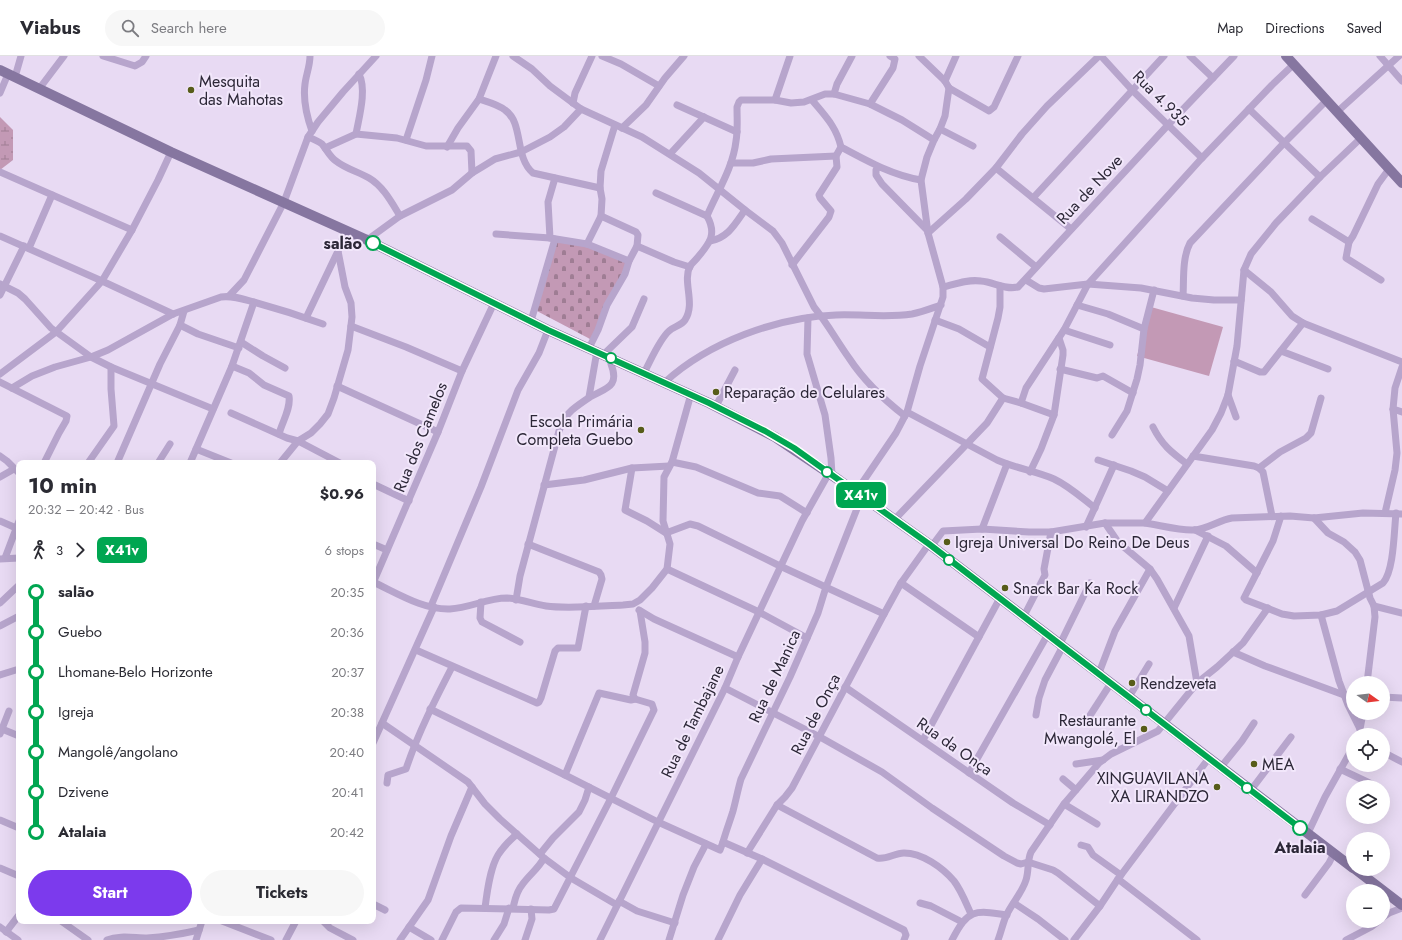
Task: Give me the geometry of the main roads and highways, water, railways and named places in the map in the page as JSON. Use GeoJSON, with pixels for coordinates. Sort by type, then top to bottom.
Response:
{"type":"FeatureCollection","features":[{"type":"Feature","properties":{"kind":"place","name":"Mesquita das Mahotas"},"geometry":{"type":"Point","coordinates":[191,90]}},
{"type":"Feature","properties":{"kind":"place","name":"salão"},"geometry":{"type":"Point","coordinates":[373,243]}},
{"type":"Feature","properties":{"kind":"place","name":"Reparação de Celulares"},"geometry":{"type":"Point","coordinates":[716,392]}},
{"type":"Feature","properties":{"kind":"place","name":"Escola Primária Completa Guebo"},"geometry":{"type":"Point","coordinates":[641,430]}},
{"type":"Feature","properties":{"kind":"place","name":"Igreja Universal Do Reino De Deus"},"geometry":{"type":"Point","coordinates":[947,542]}},
{"type":"Feature","properties":{"kind":"place","name":"Snack Bar Ka Rock"},"geometry":{"type":"Point","coordinates":[1005,588]}},
{"type":"Feature","properties":{"kind":"place","name":"Rendzeveta"},"geometry":{"type":"Point","coordinates":[1132,683]}},
{"type":"Feature","properties":{"kind":"place","name":"Restaurante Mwangolé, El"},"geometry":{"type":"Point","coordinates":[1144,729]}},
{"type":"Feature","properties":{"kind":"place","name":"MEA"},"geometry":{"type":"Point","coordinates":[1254,764]}},
{"type":"Feature","properties":{"kind":"place","name":"XINGUAVILANA XA LIRANDZO"},"geometry":{"type":"Point","coordinates":[1217,787]}},
{"type":"Feature","properties":{"kind":"place","name":"Atalaia"},"geometry":{"type":"Point","coordinates":[1300,828]}}]}
